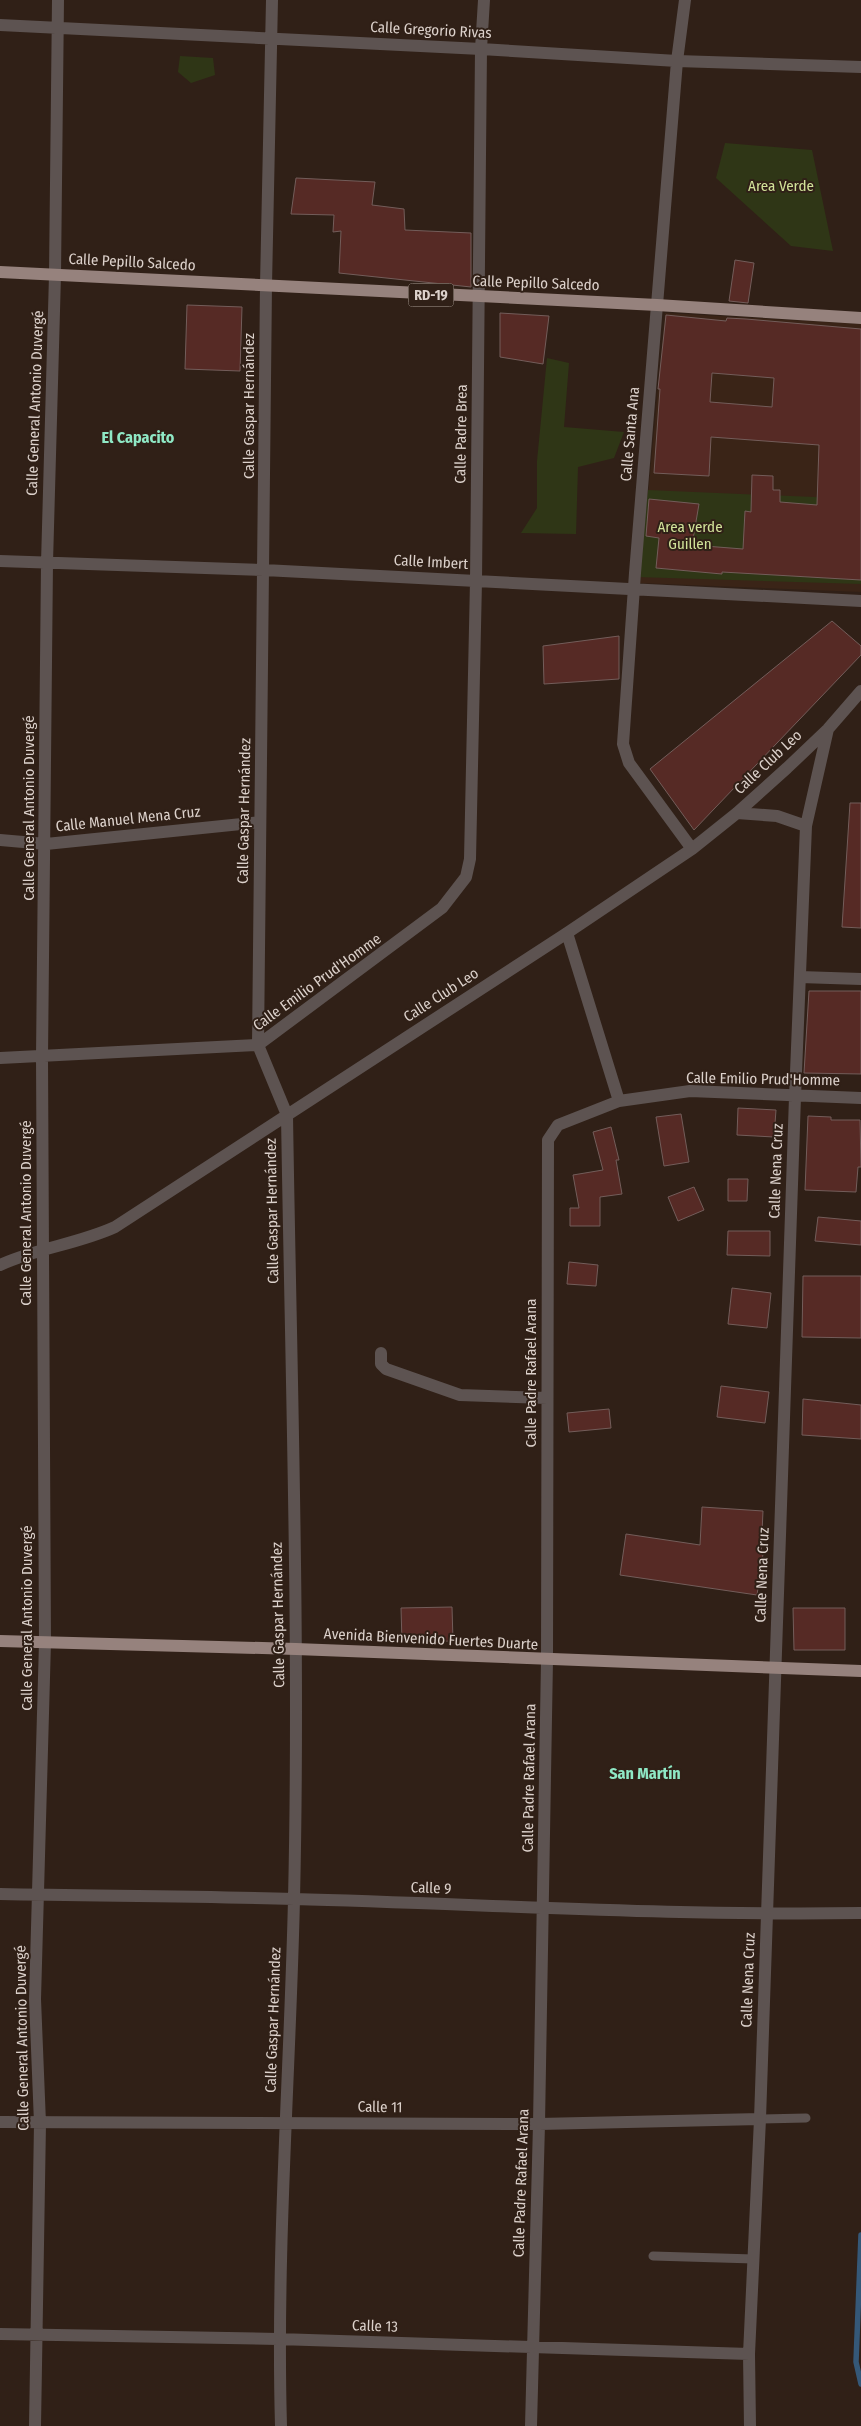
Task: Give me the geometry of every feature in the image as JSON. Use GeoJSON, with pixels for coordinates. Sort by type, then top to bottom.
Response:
{"type":"FeatureCollection","features":[{"type":"Feature","properties":{"kind":"main road","name":"Calle Pepillo Salcedo"},"geometry":{"type":"LineString","coordinates":[[0,272],[657,305],[861,318]]}},
{"type":"Feature","properties":{"kind":"main road","name":"Avenida Bienvenido Fuertes Duarte"},"geometry":{"type":"LineString","coordinates":[[0,1642],[296,1649],[861,1671]]}},
{"type":"Feature","properties":{"kind":"street","name":"Calle General Antonio Duvergé"},"geometry":{"type":"LineString","coordinates":[[35,2426],[40,2123],[35,1999],[45,1642],[42,1057],[46,844],[47,563],[55,275],[56,29],[58,0]]}},
{"type":"Feature","properties":{"kind":"street","name":"Calle Gaspar Hernández"},"geometry":{"type":"LineString","coordinates":[[272,0],[266,285],[258,1045],[287,1115],[296,1649],[294,1899],[278,2339],[281,2426]]}},
{"type":"Feature","properties":{"kind":"street","name":"Calle Padre Brea"},"geometry":{"type":"LineString","coordinates":[[468,868],[476,580],[481,49],[484,0]]}},
{"type":"Feature","properties":{"kind":"street","name":"Calle Santa Ana"},"geometry":{"type":"LineString","coordinates":[[685,0],[677,61],[623,744],[625,753],[636,772],[692,849]]}},
{"type":"Feature","properties":{"kind":"street","name":"Calle Gregorio Rivas"},"geometry":{"type":"LineString","coordinates":[[0,26],[481,49],[677,61],[861,67]]}},
{"type":"Feature","properties":{"kind":"street","name":"Calle Imbert"},"geometry":{"type":"LineString","coordinates":[[0,561],[264,570],[861,601]]}},
{"type":"Feature","properties":{"kind":"street","name":"Calle Club Leo"},"geometry":{"type":"LineString","coordinates":[[0,1265],[24,1255],[91,1238],[116,1227],[567,933],[692,849],[737,813],[828,729],[861,691]]}},
{"type":"Feature","properties":{"kind":"street","name":"Calle Nena Cruz"},"geometry":{"type":"LineString","coordinates":[[750,2426],[749,2354],[760,2119],[806,826],[828,729]]}},
{"type":"Feature","properties":{"kind":"street"},"geometry":{"type":"LineString","coordinates":[[737,813],[777,816],[806,826]]}},
{"type":"Feature","properties":{"kind":"street","name":"Calle Manuel Mena Cruz"},"geometry":{"type":"LineString","coordinates":[[0,840],[46,844],[260,822]]}},
{"type":"Feature","properties":{"kind":"street","name":"Calle Emilio Prud'Homme"},"geometry":{"type":"LineString","coordinates":[[0,1058],[258,1045],[442,908],[461,884],[468,868]]}},
{"type":"Feature","properties":{"kind":"street"},"geometry":{"type":"LineString","coordinates":[[567,933],[618,1101]]}},
{"type":"Feature","properties":{"kind":"street"},"geometry":{"type":"LineString","coordinates":[[800,977],[861,979]]}},
{"type":"Feature","properties":{"kind":"street","name":"Calle Emilio Prud'Homme"},"geometry":{"type":"LineString","coordinates":[[552,1131],[558,1125],[618,1101],[690,1092],[861,1098]]}},
{"type":"Feature","properties":{"kind":"street","name":"Calle Padre Rafael Arana"},"geometry":{"type":"LineString","coordinates":[[531,2426],[540,2124],[547,1660],[548,1140],[552,1131]]}},
{"type":"Feature","properties":{"kind":"street"},"geometry":{"type":"LineString","coordinates":[[381,1353],[381,1364],[386,1369],[460,1395],[547,1398]]}},
{"type":"Feature","properties":{"kind":"street","name":"Calle 9"},"geometry":{"type":"LineString","coordinates":[[0,1894],[294,1899],[543,1909],[766,1915],[861,1913]]}},
{"type":"Feature","properties":{"kind":"street","name":"Calle 11"},"geometry":{"type":"LineString","coordinates":[[0,2122],[540,2124],[760,2119]]}},
{"type":"Feature","properties":{"kind":"street","name":"Calle 13"},"geometry":{"type":"LineString","coordinates":[[0,2334],[36,2333],[278,2339],[749,2354]]}},
{"type":"Feature","properties":{"kind":"lane"},"geometry":{"type":"LineString","coordinates":[[760,2119],[806,2118]]}},
{"type":"Feature","properties":{"kind":"lane"},"geometry":{"type":"LineString","coordinates":[[653,2256],[754,2259]]}},
{"type":"Feature","properties":{"kind":"shaded area"},"geometry":{"type":"Polygon","coordinates":[[[665,313],[861,324],[861,592],[640,583],[665,313]]]}},
{"type":"Feature","properties":{"kind":"green space"},"geometry":{"type":"Polygon","coordinates":[[[180,56],[213,58],[215,75],[191,83],[178,72],[180,56]]]}},
{"type":"Feature","properties":{"kind":"green space","name":"Area Verde"},"geometry":{"type":"Polygon","coordinates":[[[725,143],[812,150],[833,251],[791,246],[716,178],[725,143]]]}},
{"type":"Feature","properties":{"kind":"green space"},"geometry":{"type":"Polygon","coordinates":[[[547,358],[569,363],[564,427],[624,432],[614,458],[578,467],[576,534],[521,533],[537,508],[537,461],[547,358]]]}},
{"type":"Feature","properties":{"kind":"green space","name":"Area verde Guillen"},"geometry":{"type":"Polygon","coordinates":[[[648,490],[861,499],[861,584],[636,577],[648,490]]]}},
{"type":"Feature","properties":{"kind":"building"},"geometry":{"type":"Polygon","coordinates":[[[296,178],[375,182],[372,205],[404,209],[405,230],[471,233],[471,287],[339,273],[341,231],[333,232],[334,215],[291,214],[296,178]]]}},
{"type":"Feature","properties":{"kind":"building"},"geometry":{"type":"Polygon","coordinates":[[[735,260],[754,263],[748,303],[729,301],[735,260]]]}},
{"type":"Feature","properties":{"kind":"building"},"geometry":{"type":"Polygon","coordinates":[[[187,305],[242,307],[240,371],[185,369],[187,305]]]}},
{"type":"Feature","properties":{"kind":"building"},"geometry":{"type":"Polygon","coordinates":[[[500,313],[549,316],[543,364],[500,357],[500,313]]]}},
{"type":"Feature","properties":{"kind":"building"},"geometry":{"type":"Polygon","coordinates":[[[666,315],[726,321],[727,318],[746,319],[861,329],[861,580],[722,572],[722,574],[656,568],[659,538],[646,536],[649,499],[699,504],[692,545],[743,549],[745,511],[751,512],[752,475],[773,476],[773,490],[780,490],[780,502],[817,505],[819,445],[711,437],[709,476],[654,473],[660,389],[658,389],[666,315]],[[712,373],[710,402],[772,407],[774,378],[712,373]]]}},
{"type":"Feature","properties":{"kind":"building"},"geometry":{"type":"Polygon","coordinates":[[[832,621],[861,646],[861,655],[694,830],[650,769],[832,621]]]}},
{"type":"Feature","properties":{"kind":"building"},"geometry":{"type":"Polygon","coordinates":[[[619,636],[619,679],[544,684],[543,646],[619,636]]]}},
{"type":"Feature","properties":{"kind":"building"},"geometry":{"type":"Polygon","coordinates":[[[850,803],[861,803],[861,928],[842,927],[850,803]]]}},
{"type":"Feature","properties":{"kind":"building"},"geometry":{"type":"Polygon","coordinates":[[[809,991],[861,991],[861,1074],[804,1073],[809,991]]]}},
{"type":"Feature","properties":{"kind":"building"},"geometry":{"type":"Polygon","coordinates":[[[738,1108],[776,1110],[774,1137],[737,1135],[738,1108]]]}},
{"type":"Feature","properties":{"kind":"building"},"geometry":{"type":"Polygon","coordinates":[[[681,1114],[689,1162],[664,1166],[656,1117],[681,1114]]]}},
{"type":"Feature","properties":{"kind":"building"},"geometry":{"type":"Polygon","coordinates":[[[808,1116],[831,1117],[831,1120],[860,1120],[861,1167],[858,1167],[856,1192],[805,1190],[808,1116]]]}},
{"type":"Feature","properties":{"kind":"building"},"geometry":{"type":"Polygon","coordinates":[[[611,1127],[619,1160],[616,1160],[622,1194],[600,1197],[600,1226],[570,1226],[570,1208],[579,1208],[573,1175],[603,1170],[593,1132],[611,1127]]]}},
{"type":"Feature","properties":{"kind":"building"},"geometry":{"type":"Polygon","coordinates":[[[728,1179],[748,1179],[747,1201],[728,1201],[728,1179]]]}},
{"type":"Feature","properties":{"kind":"building"},"geometry":{"type":"Polygon","coordinates":[[[694,1187],[704,1210],[678,1221],[668,1197],[694,1187]]]}},
{"type":"Feature","properties":{"kind":"building"},"geometry":{"type":"Polygon","coordinates":[[[818,1217],[861,1221],[861,1245],[815,1241],[818,1217]]]}},
{"type":"Feature","properties":{"kind":"building"},"geometry":{"type":"Polygon","coordinates":[[[728,1231],[770,1231],[770,1256],[727,1255],[728,1231]]]}},
{"type":"Feature","properties":{"kind":"building"},"geometry":{"type":"Polygon","coordinates":[[[569,1262],[598,1265],[596,1286],[567,1284],[569,1262]]]}},
{"type":"Feature","properties":{"kind":"building"},"geometry":{"type":"Polygon","coordinates":[[[803,1276],[861,1276],[861,1338],[802,1337],[803,1276]]]}},
{"type":"Feature","properties":{"kind":"building"},"geometry":{"type":"Polygon","coordinates":[[[732,1288],[771,1293],[767,1328],[728,1324],[732,1288]]]}},
{"type":"Feature","properties":{"kind":"building"},"geometry":{"type":"Polygon","coordinates":[[[721,1386],[769,1392],[765,1423],[717,1417],[721,1386]]]}},
{"type":"Feature","properties":{"kind":"building"},"geometry":{"type":"Polygon","coordinates":[[[803,1399],[861,1405],[861,1439],[802,1435],[803,1399]]]}},
{"type":"Feature","properties":{"kind":"building"},"geometry":{"type":"Polygon","coordinates":[[[609,1409],[611,1428],[569,1432],[567,1413],[609,1409]]]}},
{"type":"Feature","properties":{"kind":"building"},"geometry":{"type":"Polygon","coordinates":[[[702,1507],[763,1511],[761,1554],[763,1554],[757,1595],[620,1575],[626,1534],[700,1545],[702,1507]]]}},
{"type":"Feature","properties":{"kind":"building"},"geometry":{"type":"Polygon","coordinates":[[[452,1607],[453,1641],[402,1642],[401,1608],[452,1607]]]}},
{"type":"Feature","properties":{"kind":"building"},"geometry":{"type":"Polygon","coordinates":[[[793,1608],[845,1608],[845,1650],[794,1650],[793,1608]]]}},
{"type":"Feature","properties":{"kind":"waterway"},"geometry":{"type":"LineString","coordinates":[[861,2235],[856,2362],[861,2384]]}},
{"type":"Feature","properties":{"kind":"district","name":"El Capacito"},"geometry":{"type":"Point","coordinates":[138,437]}},
{"type":"Feature","properties":{"kind":"district","name":"San Martín"},"geometry":{"type":"Point","coordinates":[645,1773]}}]}
